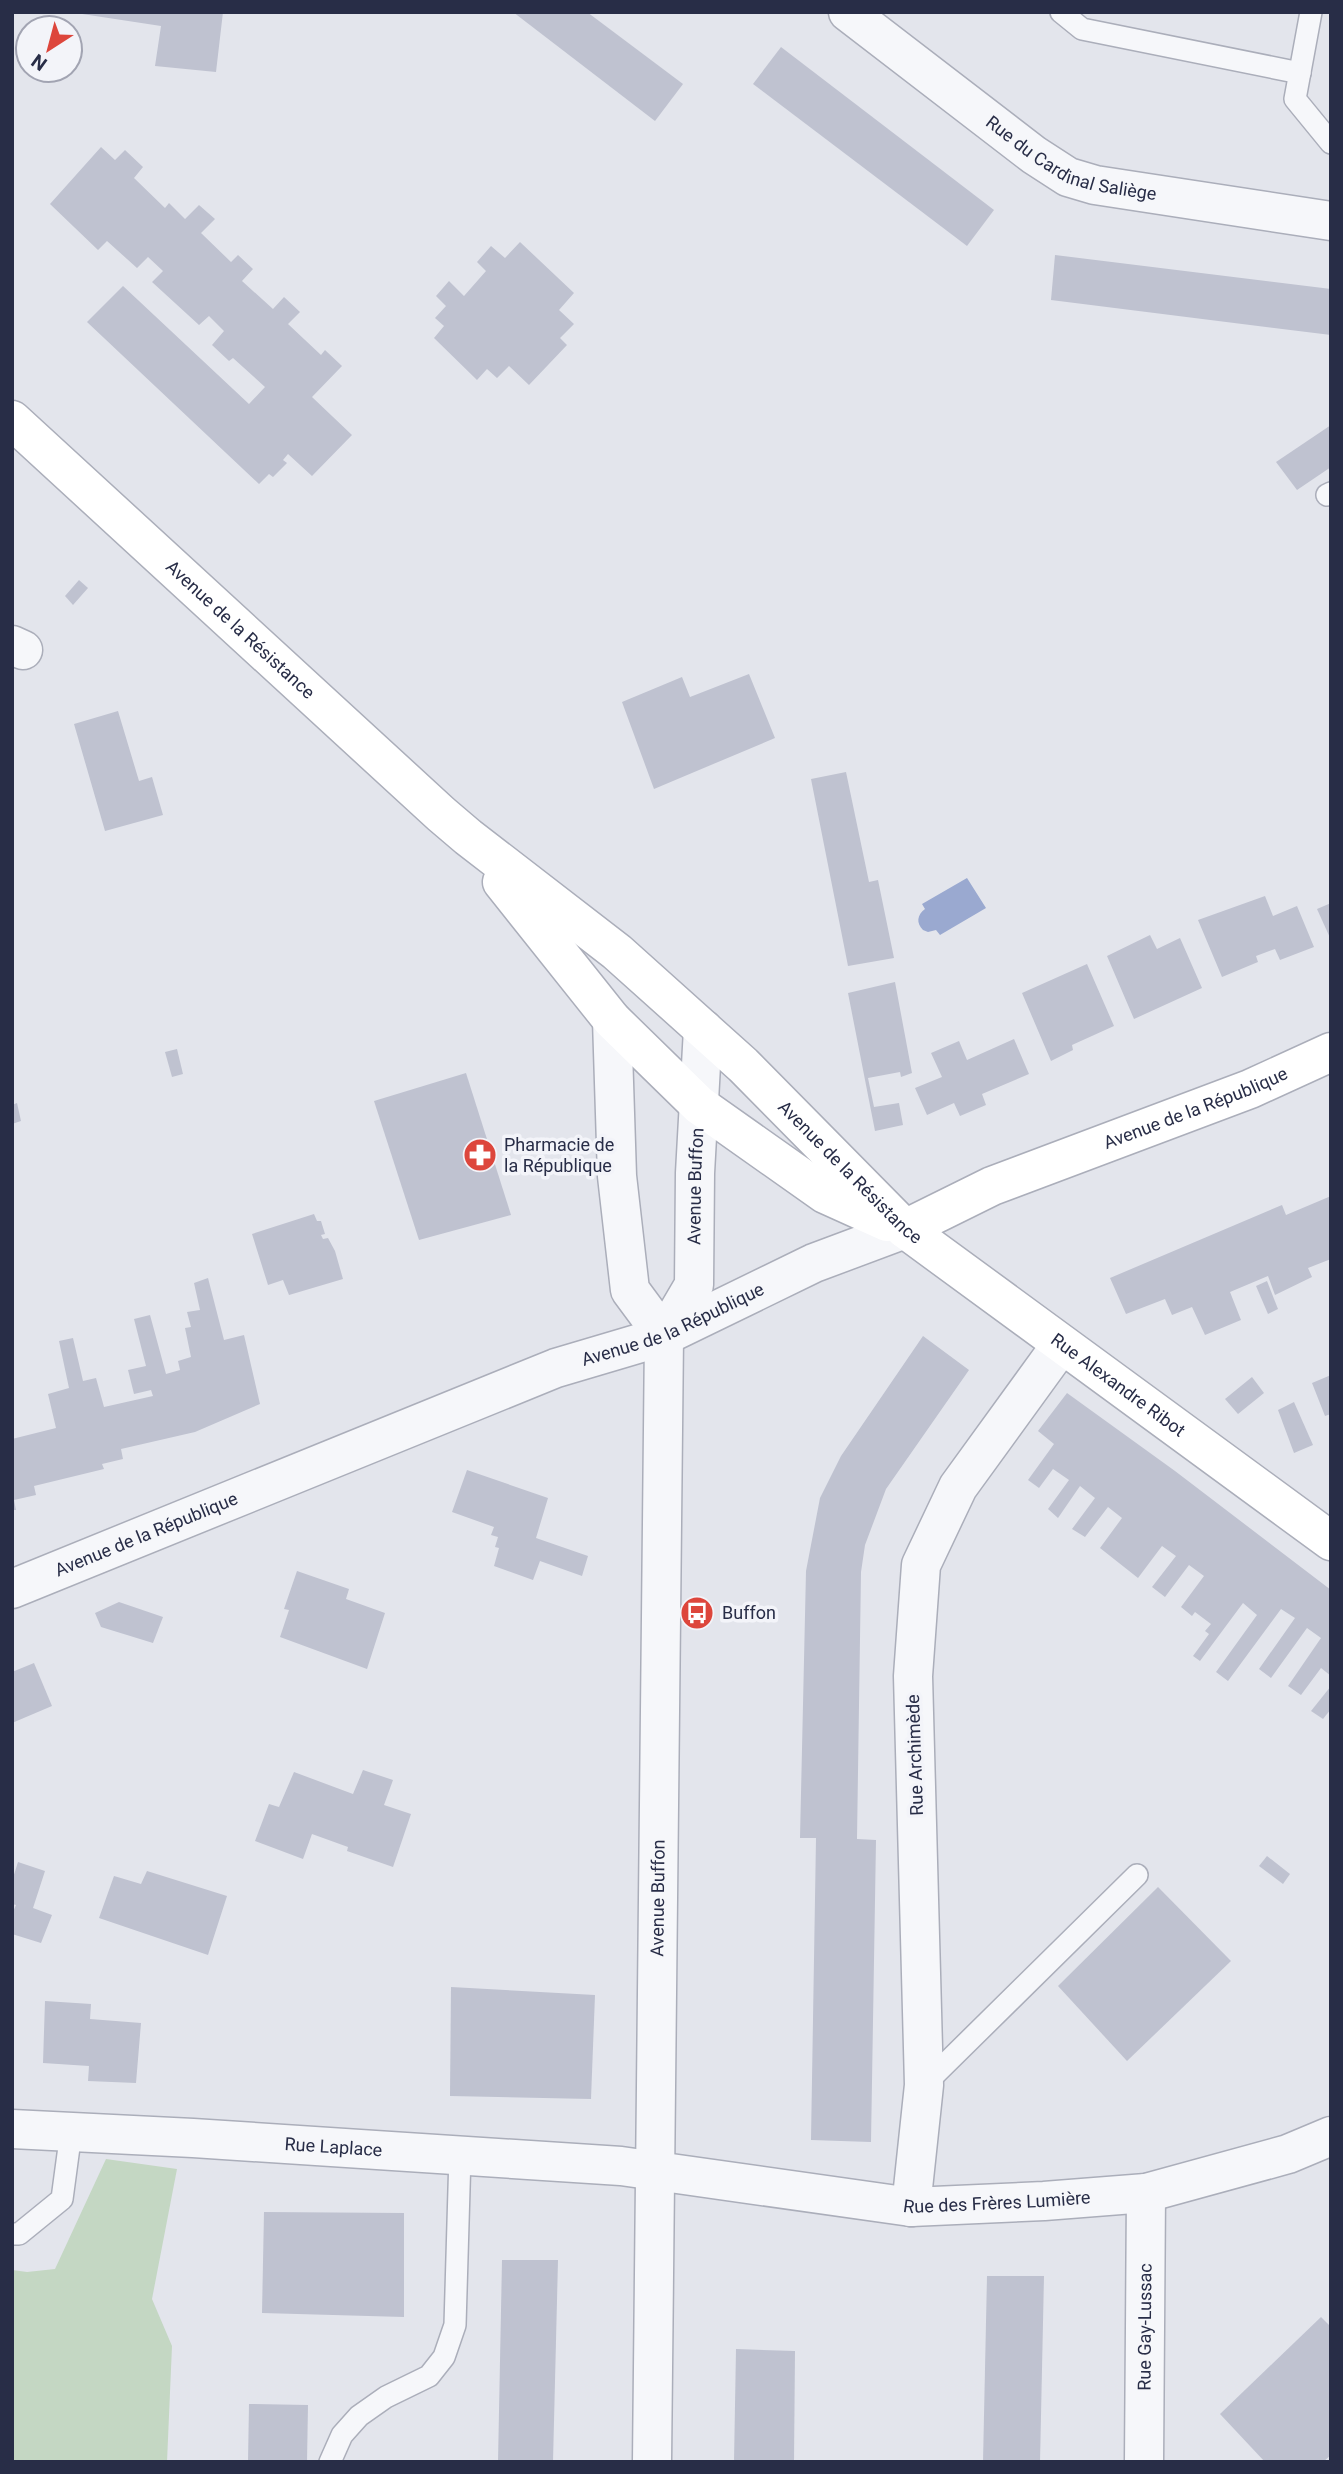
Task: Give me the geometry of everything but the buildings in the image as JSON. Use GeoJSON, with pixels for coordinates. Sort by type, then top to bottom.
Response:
{"type":"FeatureCollection","features":[{"type":"Feature","properties":{"kind":"main road","name":"Avenue de la Résistance"},"geometry":{"type":"LineString","coordinates":[[12,420],[364,745],[468,837],[617,951],[743,1065],[905,1229]]}},
{"type":"Feature","properties":{"kind":"main road","name":"Avenue de la Résistance"},"geometry":{"type":"LineString","coordinates":[[468,837],[612,1020],[699,1105],[825,1194],[905,1229]]}},
{"type":"Feature","properties":{"kind":"main road","name":"Avenue de la République"},"geometry":{"type":"LineString","coordinates":[[905,1229],[992,1186],[1250,1089],[1331,1052]]}},
{"type":"Feature","properties":{"kind":"main road","name":"Rue Alexandre Ribot"},"geometry":{"type":"LineString","coordinates":[[905,1229],[1331,1541]]}},
{"type":"Feature","properties":{"kind":"street","name":"Rue du Cardinal Saliège"},"geometry":{"type":"LineString","coordinates":[[848,12],[1034,155],[1068,177],[1095,185],[1331,221]]}},
{"type":"Feature","properties":{"kind":"street"},"geometry":{"type":"LineString","coordinates":[[612,1020],[617,1176],[630,1290],[664,1336]]}},
{"type":"Feature","properties":{"kind":"street","name":"Avenue Buffon"},"geometry":{"type":"LineString","coordinates":[[652,2462],[664,1336],[694,1285],[695,1173],[703,1029]]}},
{"type":"Feature","properties":{"kind":"street","name":"Avenue de la République"},"geometry":{"type":"LineString","coordinates":[[12,1589],[556,1368],[664,1336],[814,1263],[905,1229]]}},
{"type":"Feature","properties":{"kind":"street","name":"Rue Archimède"},"geometry":{"type":"LineString","coordinates":[[911,2207],[924,2085],[912,1676],[921,1565],[958,1487],[1062,1345]]}},
{"type":"Feature","properties":{"kind":"street","name":"Rue Laplace"},"geometry":{"type":"LineString","coordinates":[[12,2129],[460,2155],[621,2166],[656,2171]]}},
{"type":"Feature","properties":{"kind":"street","name":"Rue des Frères Lumière"},"geometry":{"type":"LineString","coordinates":[[656,2171],[911,2207],[1044,2202],[1146,2193],[1288,2154],[1331,2136]]}},
{"type":"Feature","properties":{"kind":"street","name":"Rue Gay-Lussac"},"geometry":{"type":"LineString","coordinates":[[1144,2462],[1146,2193]]}},
{"type":"Feature","properties":{"kind":"lane"},"geometry":{"type":"LineString","coordinates":[[1061,12],[1082,29],[1300,73]]}},
{"type":"Feature","properties":{"kind":"lane"},"geometry":{"type":"LineString","coordinates":[[1311,12],[1295,99],[1331,143]]}},
{"type":"Feature","properties":{"kind":"lane"},"geometry":{"type":"LineString","coordinates":[[924,2085],[1138,1875]]}},
{"type":"Feature","properties":{"kind":"lane"},"geometry":{"type":"LineString","coordinates":[[12,2234],[19,2234],[62,2199],[72,2132]]}},
{"type":"Feature","properties":{"kind":"lane"},"geometry":{"type":"LineString","coordinates":[[330,2462],[342,2435],[359,2416],[386,2397],[429,2376],[444,2357],[455,2325],[460,2155]]}},
{"type":"Feature","properties":{"kind":"green space"},"geometry":{"type":"Polygon","coordinates":[[[106,2159],[177,2169],[152,2299],[172,2346],[167,2462],[12,2462],[12,2270],[27,2272],[55,2269],[106,2159]]]}},
{"type":"Feature","properties":{"kind":"water"},"geometry":{"type":"Polygon","coordinates":[[[967,878],[986,908],[940,935],[936,930],[923,930],[918,922],[925,909],[922,904],[967,878]]]}},
{"type":"Feature","properties":{"kind":"place","name":"Pharmacie de la République"},"geometry":{"type":"Point","coordinates":[480,1155]}},
{"type":"Feature","properties":{"kind":"place","name":"Buffon"},"geometry":{"type":"Point","coordinates":[697,1613]}}]}
